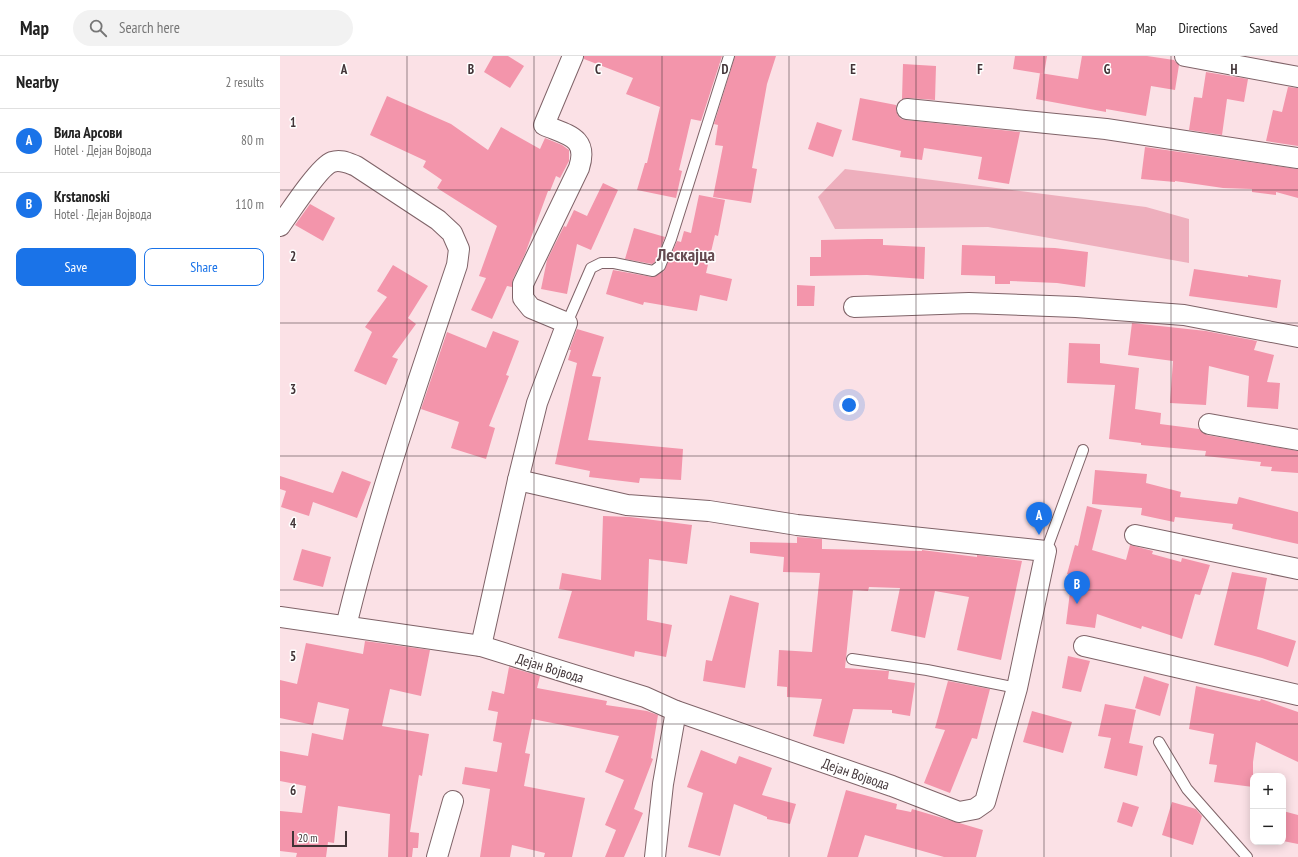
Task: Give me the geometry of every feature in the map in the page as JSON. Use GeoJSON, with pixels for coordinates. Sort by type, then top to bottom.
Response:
{"type":"FeatureCollection","features":[{"type":"Feature","properties":{"kind":"street"},"geometry":{"type":"LineString","coordinates":[[481,646],[518,480],[537,403],[567,322],[531,308],[523,298],[523,284],[579,168],[582,157],[582,147],[574,138],[544,125],[573,56]]}},
{"type":"Feature","properties":{"kind":"street"},"geometry":{"type":"LineString","coordinates":[[1184,56],[1220,61],[1298,77]]}},
{"type":"Feature","properties":{"kind":"street"},"geometry":{"type":"LineString","coordinates":[[908,109],[1106,129],[1298,158]]}},
{"type":"Feature","properties":{"kind":"street"},"geometry":{"type":"LineString","coordinates":[[280,226],[321,170],[331,162],[342,160],[356,166],[438,220],[452,233],[459,249],[457,265],[388,472],[361,566],[346,626]]}},
{"type":"Feature","properties":{"kind":"street"},"geometry":{"type":"LineString","coordinates":[[854,307],[969,303],[1076,307],[1184,315],[1298,337]]}},
{"type":"Feature","properties":{"kind":"street"},"geometry":{"type":"LineString","coordinates":[[1209,424],[1298,440]]}},
{"type":"Feature","properties":{"kind":"street"},"geometry":{"type":"LineString","coordinates":[[518,480],[628,505],[709,511],[797,525],[1046,551]]}},
{"type":"Feature","properties":{"kind":"street"},"geometry":{"type":"LineString","coordinates":[[1135,535],[1298,569]]}},
{"type":"Feature","properties":{"kind":"street","name":"Дејан Војвода"},"geometry":{"type":"LineString","coordinates":[[280,618],[481,646],[645,697],[676,711],[892,786],[959,812],[975,809],[985,802],[1017,688],[1046,551]]}},
{"type":"Feature","properties":{"kind":"street"},"geometry":{"type":"LineString","coordinates":[[1084,646],[1298,695]]}},
{"type":"Feature","properties":{"kind":"street"},"geometry":{"type":"LineString","coordinates":[[656,857],[663,784],[676,711]]}},
{"type":"Feature","properties":{"kind":"street"},"geometry":{"type":"LineString","coordinates":[[437,857],[454,802]]}},
{"type":"Feature","properties":{"kind":"lane"},"geometry":{"type":"LineString","coordinates":[[567,322],[591,268],[601,263],[614,263],[653,271],[660,266],[671,239],[729,56]]}},
{"type":"Feature","properties":{"kind":"lane","name":"Дејан Војвода"},"geometry":{"type":"LineString","coordinates":[[1046,551],[1083,450]]}},
{"type":"Feature","properties":{"kind":"lane"},"geometry":{"type":"LineString","coordinates":[[852,659],[927,670],[1017,688]]}},
{"type":"Feature","properties":{"kind":"lane"},"geometry":{"type":"LineString","coordinates":[[1159,742],[1188,789],[1247,857]]}},
{"type":"Feature","properties":{"kind":"shaded area"},"geometry":{"type":"Polygon","coordinates":[[[845,169],[1146,207],[1189,219],[1189,263],[988,227],[835,229],[818,197],[845,169]]]}},
{"type":"Feature","properties":{"kind":"building"},"geometry":{"type":"Polygon","coordinates":[[[493,56],[508,56],[524,66],[510,88],[484,72],[493,56]]]}},
{"type":"Feature","properties":{"kind":"building"},"geometry":{"type":"Polygon","coordinates":[[[584,56],[722,56],[701,121],[691,119],[679,170],[682,171],[676,198],[637,190],[645,163],[647,163],[660,107],[626,94],[633,78],[584,59],[584,56]]]}},
{"type":"Feature","properties":{"kind":"building"},"geometry":{"type":"Polygon","coordinates":[[[735,56],[776,56],[767,84],[752,168],[757,169],[751,203],[713,197],[723,146],[715,145],[718,125],[714,124],[735,56]]]}},
{"type":"Feature","properties":{"kind":"building"},"geometry":{"type":"Polygon","coordinates":[[[1015,56],[1047,56],[1044,74],[1013,69],[1015,56]]]}},
{"type":"Feature","properties":{"kind":"building"},"geometry":{"type":"Polygon","coordinates":[[[1082,56],[1147,56],[1174,60],[1179,65],[1175,90],[1151,86],[1146,116],[1106,109],[1106,112],[1036,99],[1040,73],[1078,79],[1082,56]]]}},
{"type":"Feature","properties":{"kind":"building"},"geometry":{"type":"Polygon","coordinates":[[[903,64],[936,66],[935,100],[902,99],[903,64]]]}},
{"type":"Feature","properties":{"kind":"building"},"geometry":{"type":"Polygon","coordinates":[[[1206,72],[1248,79],[1244,102],[1227,99],[1222,135],[1189,130],[1194,97],[1202,98],[1206,72]]]}},
{"type":"Feature","properties":{"kind":"building"},"geometry":{"type":"Polygon","coordinates":[[[1288,87],[1298,88],[1298,146],[1266,141],[1273,110],[1282,112],[1288,87]]]}},
{"type":"Feature","properties":{"kind":"building"},"geometry":{"type":"Polygon","coordinates":[[[387,96],[451,124],[488,150],[501,127],[540,149],[545,138],[562,145],[569,150],[569,161],[560,178],[556,176],[550,191],[548,191],[525,254],[513,279],[512,287],[507,286],[492,319],[471,310],[486,278],[479,276],[497,226],[437,188],[442,180],[423,167],[426,161],[370,135],[387,96]]]}},
{"type":"Feature","properties":{"kind":"building"},"geometry":{"type":"Polygon","coordinates":[[[860,98],[896,105],[897,114],[901,119],[1020,132],[1009,184],[978,179],[982,157],[924,148],[922,160],[900,157],[901,151],[852,140],[860,98]]]}},
{"type":"Feature","properties":{"kind":"building"},"geometry":{"type":"Polygon","coordinates":[[[817,122],[842,130],[833,157],[808,149],[817,122]]]}},
{"type":"Feature","properties":{"kind":"building"},"geometry":{"type":"Polygon","coordinates":[[[1145,147],[1298,169],[1298,198],[1276,192],[1276,195],[1252,192],[1252,189],[1223,188],[1175,181],[1141,179],[1145,147]]]}},
{"type":"Feature","properties":{"kind":"building"},"geometry":{"type":"Polygon","coordinates":[[[603,183],[618,190],[591,250],[577,244],[567,294],[541,289],[547,260],[564,226],[566,227],[574,210],[587,216],[603,183]]]}},
{"type":"Feature","properties":{"kind":"building"},"geometry":{"type":"Polygon","coordinates":[[[699,195],[725,200],[718,236],[715,235],[706,273],[732,279],[727,301],[700,295],[697,311],[644,302],[643,305],[606,294],[613,270],[652,277],[664,271],[677,241],[681,242],[684,231],[691,233],[699,195]]]}},
{"type":"Feature","properties":{"kind":"building"},"geometry":{"type":"Polygon","coordinates":[[[310,204],[335,218],[323,241],[295,225],[310,204]]]}},
{"type":"Feature","properties":{"kind":"building"},"geometry":{"type":"Polygon","coordinates":[[[634,228],[665,237],[655,262],[652,264],[625,259],[634,228]]]}},
{"type":"Feature","properties":{"kind":"building"},"geometry":{"type":"Polygon","coordinates":[[[883,239],[883,245],[925,247],[924,279],[867,275],[810,276],[810,257],[821,257],[821,240],[883,239]]]}},
{"type":"Feature","properties":{"kind":"building"},"geometry":{"type":"Polygon","coordinates":[[[962,245],[1055,248],[1088,252],[1085,287],[1057,283],[1010,281],[1010,284],[995,284],[995,276],[961,275],[962,245]]]}},
{"type":"Feature","properties":{"kind":"building"},"geometry":{"type":"Polygon","coordinates":[[[393,265],[428,286],[408,318],[416,324],[392,357],[398,359],[386,385],[354,371],[372,332],[365,327],[387,297],[377,291],[393,265]]]}},
{"type":"Feature","properties":{"kind":"building"},"geometry":{"type":"Polygon","coordinates":[[[1194,269],[1281,280],[1277,308],[1189,296],[1194,269]]]}},
{"type":"Feature","properties":{"kind":"building"},"geometry":{"type":"Polygon","coordinates":[[[797,285],[815,286],[814,306],[797,306],[797,285]]]}},
{"type":"Feature","properties":{"kind":"building"},"geometry":{"type":"Polygon","coordinates":[[[1132,323],[1206,331],[1257,341],[1254,350],[1274,355],[1267,382],[1280,383],[1278,409],[1247,407],[1249,376],[1209,366],[1206,405],[1170,403],[1173,361],[1128,355],[1132,323]]]}},
{"type":"Feature","properties":{"kind":"building"},"geometry":{"type":"Polygon","coordinates":[[[577,329],[604,337],[592,376],[601,377],[588,440],[683,449],[681,480],[640,478],[639,483],[589,477],[590,471],[555,464],[577,363],[568,360],[571,350],[569,350],[577,329]]]}},
{"type":"Feature","properties":{"kind":"building"},"geometry":{"type":"Polygon","coordinates":[[[493,331],[519,341],[506,375],[509,376],[489,426],[495,428],[486,459],[451,448],[459,422],[421,409],[447,332],[486,348],[493,331]]]}},
{"type":"Feature","properties":{"kind":"building"},"geometry":{"type":"Polygon","coordinates":[[[1069,343],[1100,344],[1100,363],[1139,368],[1135,409],[1161,413],[1160,424],[1199,429],[1207,435],[1298,451],[1298,473],[1271,471],[1272,467],[1260,466],[1261,462],[1205,456],[1206,451],[1141,445],[1141,443],[1109,439],[1115,385],[1067,383],[1069,343]]]}},
{"type":"Feature","properties":{"kind":"building"},"geometry":{"type":"Polygon","coordinates":[[[1095,470],[1147,474],[1146,483],[1181,492],[1180,497],[1237,504],[1239,497],[1298,512],[1298,544],[1232,529],[1233,524],[1175,517],[1174,522],[1141,515],[1142,508],[1092,504],[1095,470]]]}},
{"type":"Feature","properties":{"kind":"building"},"geometry":{"type":"Polygon","coordinates":[[[342,471],[371,482],[357,518],[313,502],[309,516],[281,507],[286,491],[280,489],[280,476],[333,493],[342,471]]]}},
{"type":"Feature","properties":{"kind":"building"},"geometry":{"type":"Polygon","coordinates":[[[1087,506],[1102,510],[1092,550],[1126,560],[1130,545],[1153,551],[1152,554],[1181,562],[1182,558],[1210,565],[1200,595],[1195,594],[1182,639],[1142,626],[1141,629],[1097,614],[1095,628],[1066,624],[1072,576],[1067,574],[1075,545],[1078,546],[1087,506]]]}},
{"type":"Feature","properties":{"kind":"building"},"geometry":{"type":"Polygon","coordinates":[[[603,516],[630,517],[692,525],[687,564],[649,559],[647,620],[672,625],[666,657],[635,651],[634,657],[558,638],[572,591],[559,589],[562,573],[601,580],[603,516]]]}},
{"type":"Feature","properties":{"kind":"building"},"geometry":{"type":"Polygon","coordinates":[[[797,537],[822,539],[822,549],[922,550],[1022,561],[1001,660],[957,650],[969,597],[935,591],[925,638],[891,631],[900,588],[869,587],[868,591],[853,590],[845,668],[889,671],[888,679],[915,683],[910,716],[892,713],[892,710],[853,709],[844,744],[813,736],[822,699],[787,697],[787,687],[777,686],[779,650],[812,652],[820,573],[783,572],[784,557],[750,553],[750,542],[797,543],[797,537]]]}},
{"type":"Feature","properties":{"kind":"building"},"geometry":{"type":"Polygon","coordinates":[[[302,549],[331,557],[323,587],[293,580],[302,549]]]}},
{"type":"Feature","properties":{"kind":"building"},"geometry":{"type":"Polygon","coordinates":[[[1232,572],[1267,578],[1257,629],[1296,641],[1288,667],[1262,658],[1214,645],[1232,572]]]}},
{"type":"Feature","properties":{"kind":"building"},"geometry":{"type":"Polygon","coordinates":[[[730,595],[759,603],[745,688],[703,681],[706,660],[712,661],[730,595]]]}},
{"type":"Feature","properties":{"kind":"building"},"geometry":{"type":"Polygon","coordinates":[[[365,641],[430,650],[421,696],[390,689],[382,726],[429,734],[422,776],[419,775],[410,832],[419,833],[418,848],[413,848],[412,857],[388,857],[390,814],[338,806],[334,843],[328,842],[326,857],[296,857],[297,853],[280,851],[280,811],[302,813],[306,786],[280,781],[280,751],[308,756],[312,733],[343,740],[349,709],[318,702],[313,725],[280,718],[280,680],[297,684],[306,643],[363,654],[365,641]]]}},
{"type":"Feature","properties":{"kind":"building"},"geometry":{"type":"Polygon","coordinates":[[[1068,656],[1090,661],[1081,692],[1062,688],[1068,656]]]}},
{"type":"Feature","properties":{"kind":"building"},"geometry":{"type":"Polygon","coordinates":[[[509,667],[540,676],[537,688],[607,701],[606,705],[647,711],[658,715],[651,758],[653,759],[634,809],[643,813],[624,857],[605,857],[616,830],[605,825],[624,780],[605,772],[619,736],[532,719],[525,753],[530,754],[524,786],[585,798],[572,857],[544,857],[545,853],[512,845],[510,857],[480,857],[490,789],[462,784],[465,767],[497,772],[502,743],[493,741],[498,712],[488,710],[492,691],[504,694],[509,667]]]}},
{"type":"Feature","properties":{"kind":"building"},"geometry":{"type":"Polygon","coordinates":[[[1144,676],[1169,684],[1160,716],[1135,708],[1144,676]]]}},
{"type":"Feature","properties":{"kind":"building"},"geometry":{"type":"Polygon","coordinates":[[[948,681],[990,689],[977,739],[972,738],[950,793],[924,783],[945,730],[935,728],[948,681]]]}},
{"type":"Feature","properties":{"kind":"building"},"geometry":{"type":"Polygon","coordinates":[[[1196,686],[1260,701],[1261,699],[1298,712],[1298,762],[1256,742],[1253,773],[1250,773],[1250,787],[1214,782],[1217,765],[1209,764],[1214,734],[1189,729],[1196,686]]]}},
{"type":"Feature","properties":{"kind":"building"},"geometry":{"type":"Polygon","coordinates":[[[1105,704],[1136,710],[1129,743],[1143,746],[1137,776],[1104,768],[1111,738],[1098,736],[1105,704]]]}},
{"type":"Feature","properties":{"kind":"building"},"geometry":{"type":"Polygon","coordinates":[[[1032,711],[1072,722],[1063,753],[1023,742],[1032,711]]]}},
{"type":"Feature","properties":{"kind":"building"},"geometry":{"type":"Polygon","coordinates":[[[701,750],[736,764],[739,756],[772,768],[762,795],[796,804],[790,824],[767,819],[767,817],[734,804],[720,856],[688,847],[703,793],[687,787],[701,750]]]}},
{"type":"Feature","properties":{"kind":"building"},"geometry":{"type":"Polygon","coordinates":[[[846,790],[897,804],[896,809],[911,812],[912,809],[983,830],[976,857],[944,857],[865,835],[858,857],[827,857],[846,790]]]}},
{"type":"Feature","properties":{"kind":"building"},"geometry":{"type":"Polygon","coordinates":[[[1123,802],[1139,807],[1132,827],[1117,822],[1123,802]]]}},
{"type":"Feature","properties":{"kind":"building"},"geometry":{"type":"Polygon","coordinates":[[[1172,802],[1196,809],[1202,816],[1193,845],[1162,835],[1172,802]]]}},
{"type":"Feature","properties":{"kind":"building"},"geometry":{"type":"Polygon","coordinates":[[[1286,812],[1298,815],[1298,844],[1286,842],[1286,812]]]}},
{"type":"Feature","properties":{"kind":"place","name":"Вила Арсови"},"geometry":{"type":"Point","coordinates":[1039,535]}},
{"type":"Feature","properties":{"kind":"place","name":"Krstanoski"},"geometry":{"type":"Point","coordinates":[1077,604]}},
{"type":"Feature","properties":{"kind":"district","name":"Лескајца"},"geometry":{"type":"Point","coordinates":[686,255]}}]}
